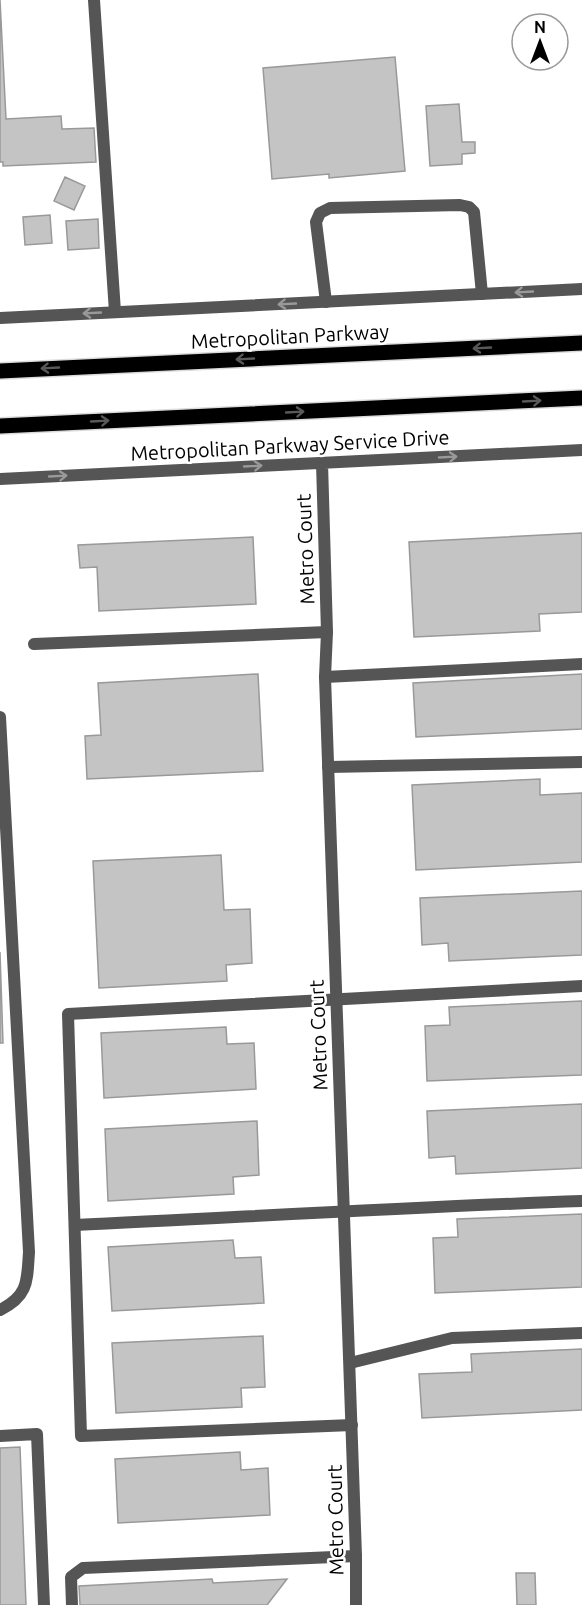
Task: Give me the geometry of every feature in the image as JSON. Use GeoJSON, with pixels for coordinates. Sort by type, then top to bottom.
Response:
{"type":"FeatureCollection","features":[{"type":"Feature","properties":{"kind":"main road","name":"Metropolitan Parkway"},"geometry":{"type":"LineString","coordinates":[[0,371],[582,343]]}},
{"type":"Feature","properties":{"kind":"main road"},"geometry":{"type":"LineString","coordinates":[[0,426],[582,398]]}},
{"type":"Feature","properties":{"kind":"street"},"geometry":{"type":"LineString","coordinates":[[94,0],[115,312]]}},
{"type":"Feature","properties":{"kind":"street"},"geometry":{"type":"LineString","coordinates":[[326,302],[316,222],[320,213],[330,208],[460,205],[470,207],[474,212],[482,294]]}},
{"type":"Feature","properties":{"kind":"street"},"geometry":{"type":"LineString","coordinates":[[0,318],[582,289]]}},
{"type":"Feature","properties":{"kind":"street","name":"Metropolitan Parkway Service Drive"},"geometry":{"type":"LineString","coordinates":[[0,479],[582,450]]}},
{"type":"Feature","properties":{"kind":"street","name":"Metro Court"},"geometry":{"type":"LineString","coordinates":[[322,463],[327,632],[325,677],[350,1363],[356,1605]]}},
{"type":"Feature","properties":{"kind":"street"},"geometry":{"type":"LineString","coordinates":[[34,644],[327,632]]}},
{"type":"Feature","properties":{"kind":"street"},"geometry":{"type":"LineString","coordinates":[[325,677],[582,664]]}},
{"type":"Feature","properties":{"kind":"street"},"geometry":{"type":"LineString","coordinates":[[0,717],[29,1252],[26,1286],[19,1296],[0,1310]]}},
{"type":"Feature","properties":{"kind":"street"},"geometry":{"type":"LineString","coordinates":[[328,767],[582,762]]}},
{"type":"Feature","properties":{"kind":"street"},"geometry":{"type":"LineString","coordinates":[[352,1425],[81,1436],[68,1014],[582,986]]}},
{"type":"Feature","properties":{"kind":"street"},"geometry":{"type":"LineString","coordinates":[[75,1225],[582,1201]]}},
{"type":"Feature","properties":{"kind":"street"},"geometry":{"type":"LineString","coordinates":[[350,1363],[452,1338],[582,1333]]}},
{"type":"Feature","properties":{"kind":"street"},"geometry":{"type":"LineString","coordinates":[[0,1436],[37,1434],[44,1605]]}},
{"type":"Feature","properties":{"kind":"street"},"geometry":{"type":"LineString","coordinates":[[72,1605],[71,1577],[83,1568],[356,1556]]}},
{"type":"Feature","properties":{"kind":"building"},"geometry":{"type":"Polygon","coordinates":[[[0,0],[6,119],[61,116],[62,129],[94,128],[96,162],[3,166],[3,162],[0,162],[0,0]]]}},
{"type":"Feature","properties":{"kind":"building"},"geometry":{"type":"Polygon","coordinates":[[[395,57],[405,171],[329,178],[329,174],[272,179],[263,68],[395,57]]]}},
{"type":"Feature","properties":{"kind":"building"},"geometry":{"type":"Polygon","coordinates":[[[459,104],[462,142],[475,142],[475,153],[462,154],[462,164],[430,166],[426,106],[459,104]]]}},
{"type":"Feature","properties":{"kind":"building"},"geometry":{"type":"Polygon","coordinates":[[[65,177],[85,186],[74,210],[54,201],[65,177]]]}},
{"type":"Feature","properties":{"kind":"building"},"geometry":{"type":"Polygon","coordinates":[[[50,215],[52,243],[25,245],[23,217],[50,215]]]}},
{"type":"Feature","properties":{"kind":"building"},"geometry":{"type":"Polygon","coordinates":[[[98,219],[99,248],[68,250],[66,221],[98,219]]]}},
{"type":"Feature","properties":{"kind":"building"},"geometry":{"type":"Polygon","coordinates":[[[582,533],[582,612],[539,614],[540,631],[414,637],[409,542],[582,533]]]}},
{"type":"Feature","properties":{"kind":"building"},"geometry":{"type":"Polygon","coordinates":[[[253,537],[256,604],[99,611],[97,567],[80,568],[78,545],[253,537]]]}},
{"type":"Feature","properties":{"kind":"building"},"geometry":{"type":"Polygon","coordinates":[[[258,674],[263,771],[87,779],[85,736],[101,735],[98,683],[258,674]]]}},
{"type":"Feature","properties":{"kind":"building"},"geometry":{"type":"Polygon","coordinates":[[[582,674],[582,729],[416,737],[413,683],[582,674]]]}},
{"type":"Feature","properties":{"kind":"building"},"geometry":{"type":"Polygon","coordinates":[[[540,779],[540,795],[582,793],[582,862],[416,870],[412,785],[540,779]]]}},
{"type":"Feature","properties":{"kind":"building"},"geometry":{"type":"Polygon","coordinates":[[[221,855],[224,910],[250,909],[252,963],[226,965],[227,981],[99,988],[93,861],[221,855]]]}},
{"type":"Feature","properties":{"kind":"building"},"geometry":{"type":"Polygon","coordinates":[[[582,891],[582,955],[449,961],[448,943],[422,945],[420,898],[582,891]]]}},
{"type":"Feature","properties":{"kind":"building"},"geometry":{"type":"Polygon","coordinates":[[[0,952],[3,1043],[0,1043],[0,952]]]}},
{"type":"Feature","properties":{"kind":"building"},"geometry":{"type":"Polygon","coordinates":[[[582,1001],[582,1075],[427,1081],[425,1026],[450,1025],[449,1007],[582,1001]]]}},
{"type":"Feature","properties":{"kind":"building"},"geometry":{"type":"Polygon","coordinates":[[[226,1027],[227,1044],[254,1043],[256,1089],[104,1098],[101,1033],[226,1027]]]}},
{"type":"Feature","properties":{"kind":"building"},"geometry":{"type":"Polygon","coordinates":[[[582,1104],[582,1168],[456,1174],[455,1156],[429,1158],[427,1111],[582,1104]]]}},
{"type":"Feature","properties":{"kind":"building"},"geometry":{"type":"Polygon","coordinates":[[[257,1121],[259,1175],[233,1177],[234,1194],[108,1201],[105,1129],[257,1121]]]}},
{"type":"Feature","properties":{"kind":"building"},"geometry":{"type":"Polygon","coordinates":[[[582,1214],[582,1287],[435,1293],[433,1238],[458,1237],[457,1219],[582,1214]]]}},
{"type":"Feature","properties":{"kind":"building"},"geometry":{"type":"Polygon","coordinates":[[[233,1240],[235,1258],[261,1257],[264,1303],[112,1311],[108,1247],[233,1240]]]}},
{"type":"Feature","properties":{"kind":"building"},"geometry":{"type":"Polygon","coordinates":[[[263,1336],[265,1387],[241,1388],[242,1407],[116,1413],[112,1343],[263,1336]]]}},
{"type":"Feature","properties":{"kind":"building"},"geometry":{"type":"Polygon","coordinates":[[[582,1349],[582,1410],[422,1418],[419,1374],[472,1372],[471,1354],[582,1349]]]}},
{"type":"Feature","properties":{"kind":"building"},"geometry":{"type":"Polygon","coordinates":[[[20,1447],[26,1605],[0,1605],[0,1448],[20,1447]]]}},
{"type":"Feature","properties":{"kind":"building"},"geometry":{"type":"Polygon","coordinates":[[[240,1452],[241,1470],[268,1468],[270,1515],[118,1523],[115,1459],[240,1452]]]}},
{"type":"Feature","properties":{"kind":"building"},"geometry":{"type":"Polygon","coordinates":[[[516,1573],[535,1573],[536,1605],[517,1605],[516,1573]]]}},
{"type":"Feature","properties":{"kind":"building"},"geometry":{"type":"Polygon","coordinates":[[[212,1579],[213,1583],[287,1579],[267,1605],[80,1605],[79,1586],[212,1579]]]}}]}
